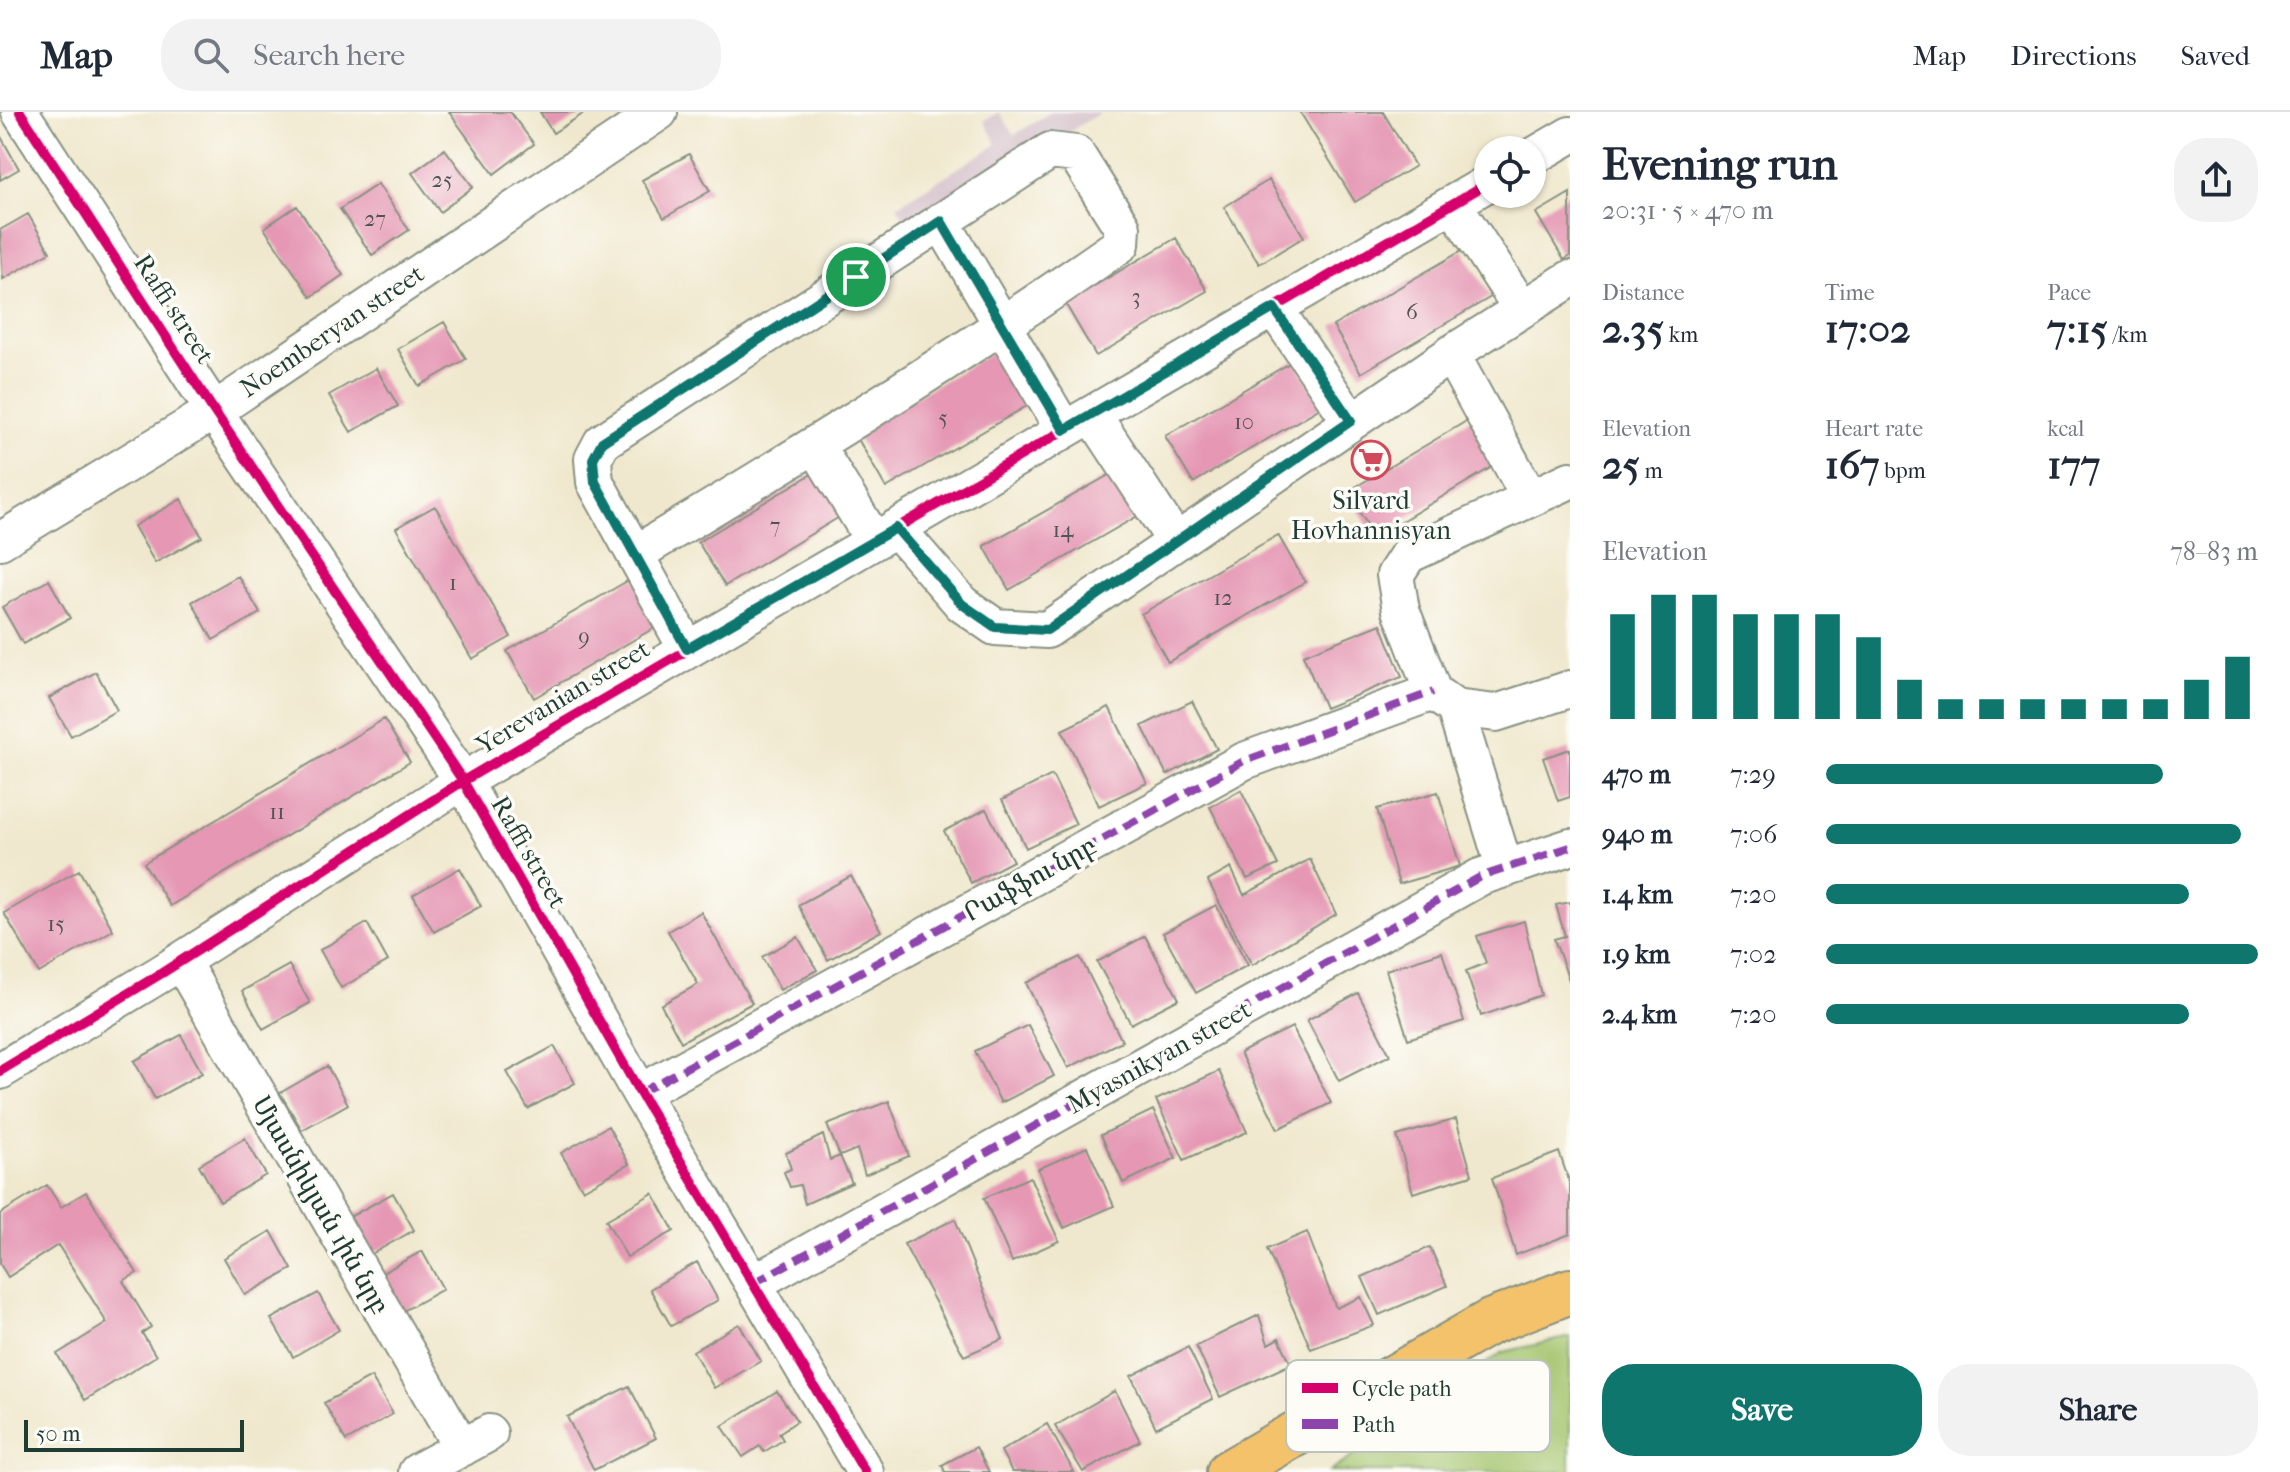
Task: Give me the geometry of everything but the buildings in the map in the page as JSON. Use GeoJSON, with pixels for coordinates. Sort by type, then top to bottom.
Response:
{"type":"FeatureCollection","features":[{"type":"Feature","properties":{"kind":"main road"},"geometry":{"type":"LineString","coordinates":[[1424,1360],[1490,1322],[1570,1291]]}},
{"type":"Feature","properties":{"kind":"main road"},"geometry":{"type":"LineString","coordinates":[[1229,1472],[1286,1439]]}},
{"type":"Feature","properties":{"kind":"street","name":"Raffi street"},"geometry":{"type":"LineString","coordinates":[[20,112],[214,411],[463,781],[640,1093],[865,1472]]}},
{"type":"Feature","properties":{"kind":"street","name":"Noemberyan street"},"geometry":{"type":"LineString","coordinates":[[0,541],[214,411],[659,112]]}},
{"type":"Feature","properties":{"kind":"street"},"geometry":{"type":"LineString","coordinates":[[1546,149],[1570,135]]}},
{"type":"Feature","properties":{"kind":"street"},"geometry":{"type":"LineString","coordinates":[[635,554],[816,446],[1003,327],[1121,244],[1122,227],[1076,154],[1050,151],[602,442],[593,459],[595,482],[687,649]]}},
{"type":"Feature","properties":{"kind":"street","name":"Yerevanian street"},"geometry":{"type":"LineString","coordinates":[[0,1071],[181,961],[463,781],[1474,191]]}},
{"type":"Feature","properties":{"kind":"street"},"geometry":{"type":"LineString","coordinates":[[1453,204],[1522,309]]}},
{"type":"Feature","properties":{"kind":"street"},"geometry":{"type":"LineString","coordinates":[[941,221],[1003,327],[1176,542]]}},
{"type":"Feature","properties":{"kind":"street"},"geometry":{"type":"LineString","coordinates":[[816,446],[885,534],[962,604],[995,627],[1047,630],[1351,421],[1570,279]]}},
{"type":"Feature","properties":{"kind":"street"},"geometry":{"type":"LineString","coordinates":[[1274,308],[1351,421]]}},
{"type":"Feature","properties":{"kind":"street"},"geometry":{"type":"LineString","coordinates":[[1451,354],[1530,498]]}},
{"type":"Feature","properties":{"kind":"street"},"geometry":{"type":"LineString","coordinates":[[1505,869],[1444,700],[1401,610],[1395,575],[1408,555],[1570,480]]}},
{"type":"Feature","properties":{"kind":"street"},"geometry":{"type":"LineString","coordinates":[[1444,700],[1496,713],[1570,689]]}},
{"type":"Feature","properties":{"kind":"street","name":"Րաֆֆու նրբ"},"geometry":{"type":"LineString","coordinates":[[640,1093],[1244,761],[1444,700]]}},
{"type":"Feature","properties":{"kind":"street","name":"Myasnikyan street"},"geometry":{"type":"LineString","coordinates":[[754,1283],[1480,877],[1570,847]]}},
{"type":"Feature","properties":{"kind":"street","name":"Մյասնիկյան 1ին նրբ"},"geometry":{"type":"LineString","coordinates":[[181,961],[475,1441],[417,1472]]}},
{"type":"Feature","properties":{"kind":"shaded area"},"geometry":{"type":"Polygon","coordinates":[[[999,112],[1014,135],[1051,112],[1101,112],[912,230],[897,206],[997,144],[984,121],[999,112]]]}},
{"type":"Feature","properties":{"kind":"green space"},"geometry":{"type":"Polygon","coordinates":[[[1570,1337],[1570,1472],[1330,1472],[1359,1452],[1550,1452],[1550,1360],[1491,1360],[1503,1352],[1570,1337]]]}},
{"type":"Feature","properties":{"kind":"marked path"},"geometry":{"type":"LineString","coordinates":[[640,1093],[1244,761],[1433,692]]}},
{"type":"Feature","properties":{"kind":"marked path"},"geometry":{"type":"LineString","coordinates":[[754,1283],[1480,877],[1570,847]]}},
{"type":"Feature","properties":{"kind":"cycle path"},"geometry":{"type":"LineString","coordinates":[[20,112],[214,411],[463,781],[640,1093],[865,1472]]}},
{"type":"Feature","properties":{"kind":"cycle path"},"geometry":{"type":"LineString","coordinates":[[0,1071],[162,973],[463,781],[1474,191]]}},
{"type":"Feature","properties":{"kind":"place","name":"Silvard Hovhannisyan"},"geometry":{"type":"Point","coordinates":[1371,460]}},
{"type":"Feature","properties":{"kind":"route"},"geometry":{"type":"LineString","coordinates":[[941,221],[1064,430],[1274,308],[1351,421],[1047,630],[995,627],[962,604],[896,528],[687,649],[595,482],[593,459],[602,442],[856,277],[941,221]]}}]}
